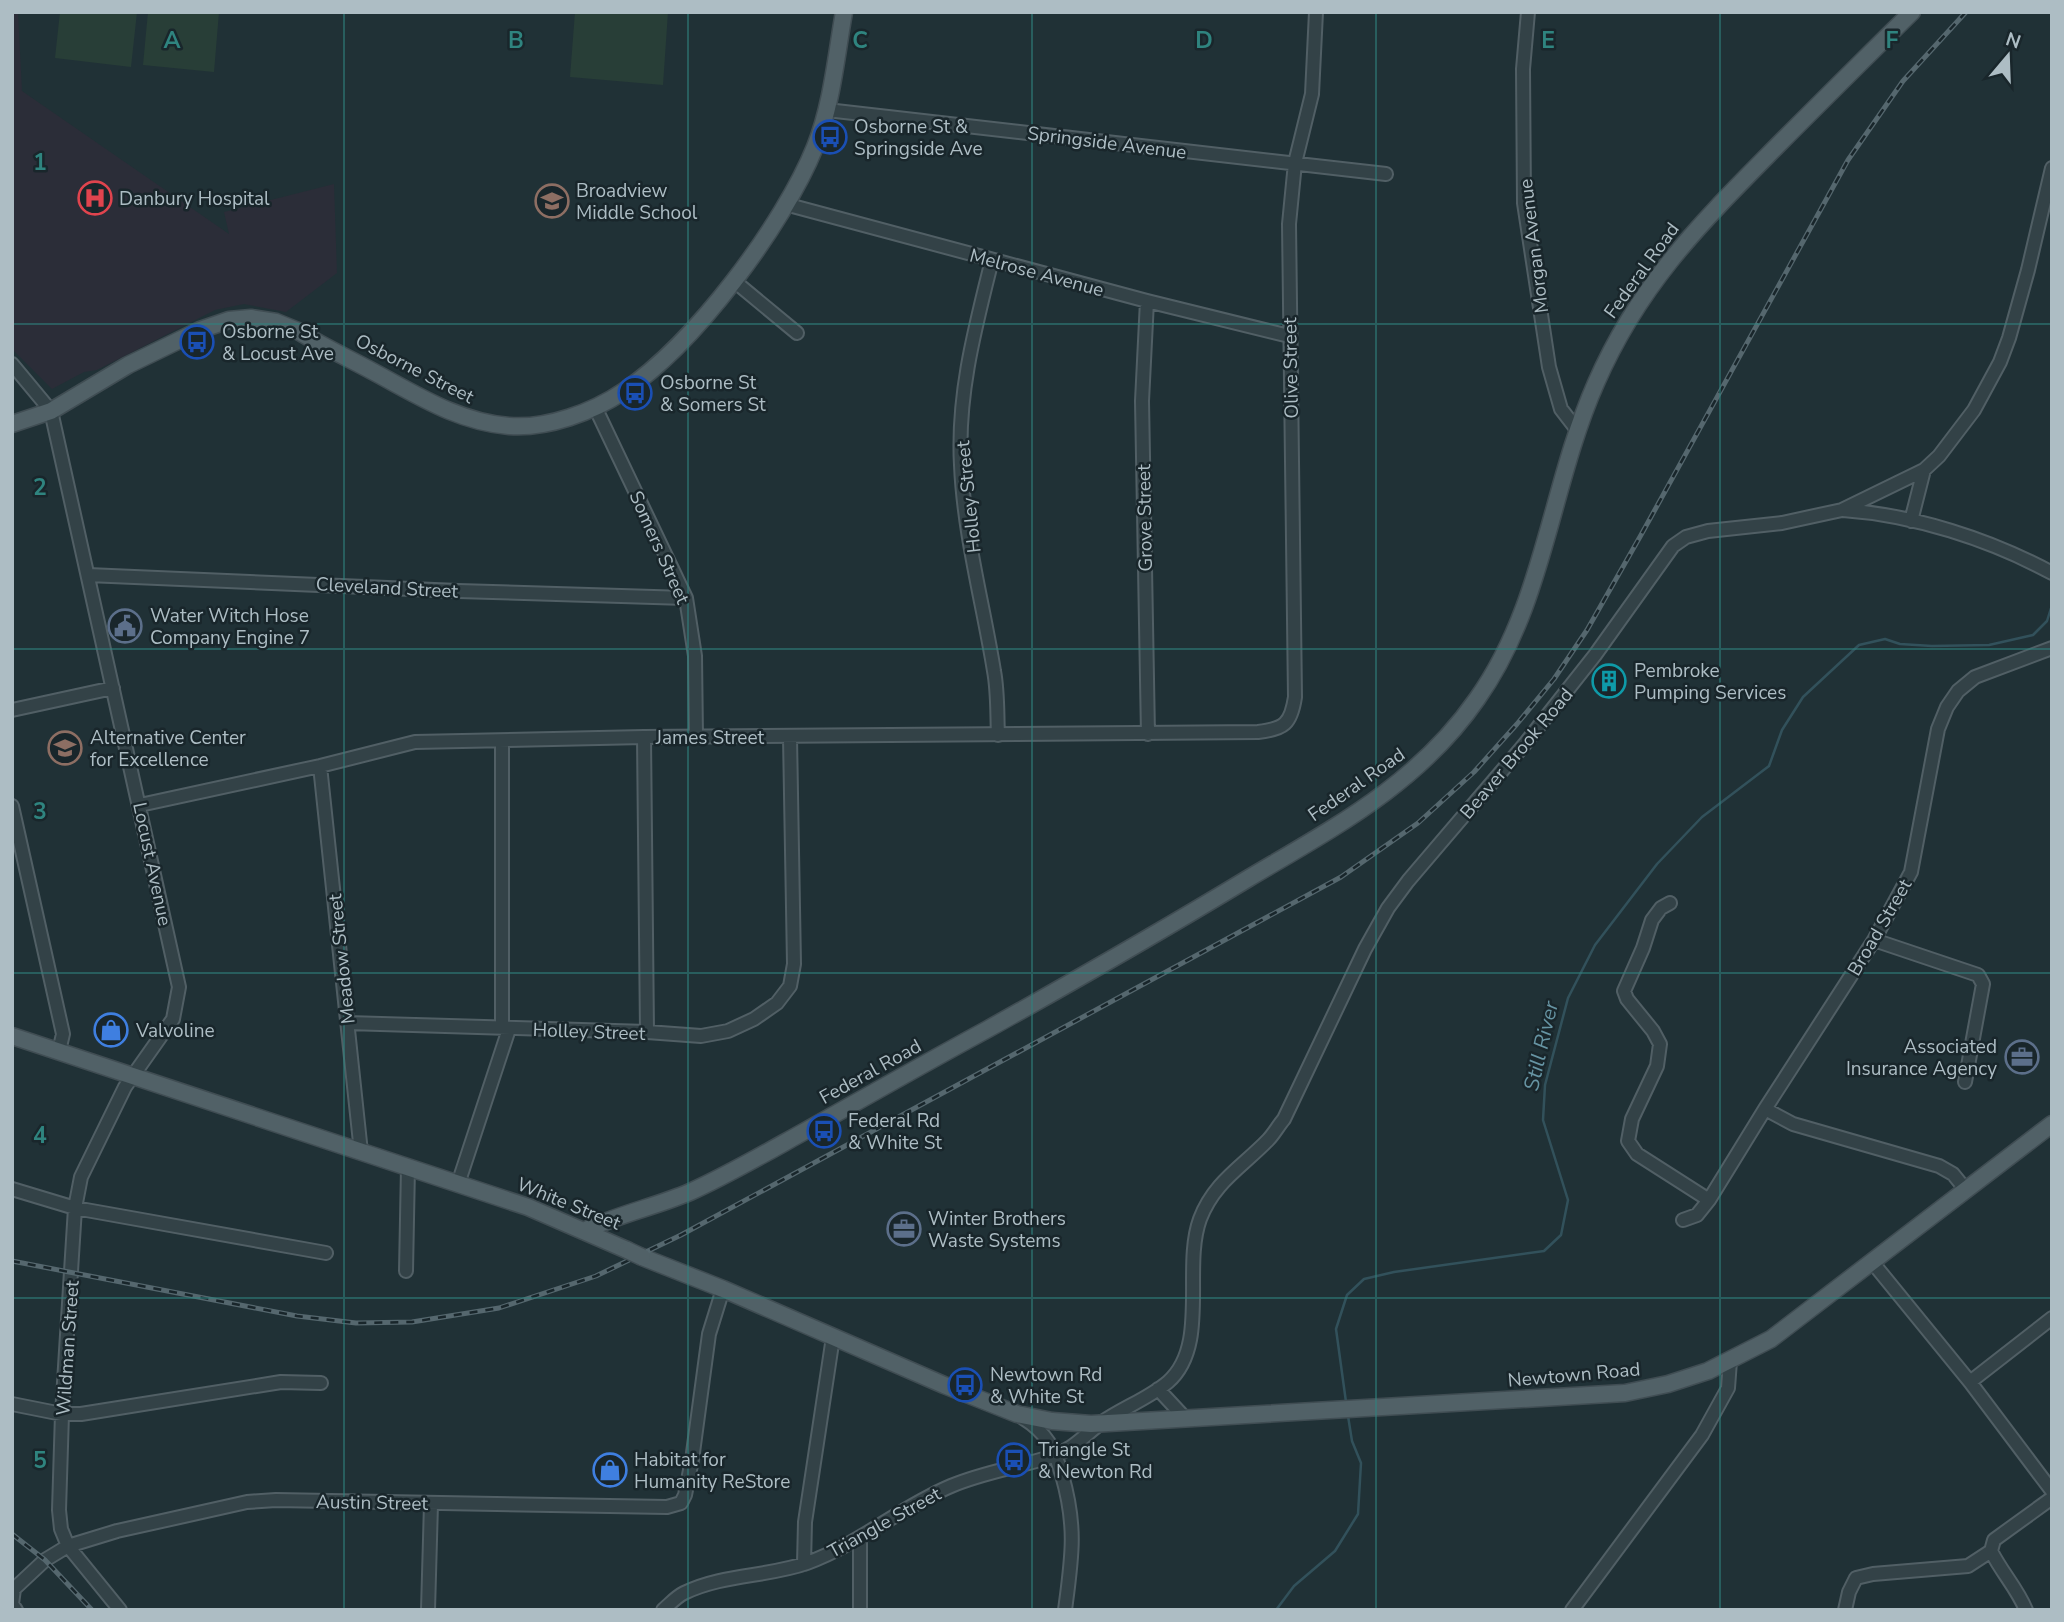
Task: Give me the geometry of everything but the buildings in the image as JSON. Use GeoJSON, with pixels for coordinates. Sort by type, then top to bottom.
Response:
{"type":"FeatureCollection","features":[{"type":"Feature","properties":{"kind":"main road","name":"Osborne Street"},"geometry":{"type":"LineString","coordinates":[[12,424],[51,411],[128,365],[200,330],[229,320],[251,318],[298,331],[462,417],[513,426],[545,423],[595,407],[624,391],[680,343],[733,280],[785,204],[810,156],[827,110],[844,12]]}},
{"type":"Feature","properties":{"kind":"main road","name":"Federal Road"},"geometry":{"type":"LineString","coordinates":[[584,1231],[608,1219],[690,1192],[788,1141],[1187,915],[1376,800],[1415,771],[1447,738],[1477,700],[1502,661],[1522,617],[1578,430],[1594,387],[1614,344],[1641,298],[1668,260],[1703,221],[1912,12]]}},
{"type":"Feature","properties":{"kind":"main road","name":"White Street"},"geometry":{"type":"LineString","coordinates":[[12,1036],[528,1207],[940,1384],[1017,1414],[1052,1421],[1101,1423]]}},
{"type":"Feature","properties":{"kind":"main road","name":"Newtown Road"},"geometry":{"type":"LineString","coordinates":[[1101,1423],[1625,1393],[1668,1384],[1708,1371],[1771,1339],[2052,1124]]}},
{"type":"Feature","properties":{"kind":"street","name":"Olive Street"},"geometry":{"type":"LineString","coordinates":[[1286,724],[1293,712],[1295,697],[1289,224],[1295,163],[1312,94],[1316,12]]}},
{"type":"Feature","properties":{"kind":"street","name":"Morgan Avenue"},"geometry":{"type":"LineString","coordinates":[[1528,12],[1523,69],[1524,204],[1549,367],[1561,409],[1578,430]]}},
{"type":"Feature","properties":{"kind":"street","name":"Springside Avenue"},"geometry":{"type":"LineString","coordinates":[[827,110],[1386,174]]}},
{"type":"Feature","properties":{"kind":"street","name":"Beaver Brook Road"},"geometry":{"type":"LineString","coordinates":[[1101,1423],[1170,1381],[1182,1366],[1189,1349],[1194,1243],[1200,1219],[1209,1200],[1232,1171],[1268,1140],[1284,1119],[1365,948],[1388,908],[1595,655],[1673,546],[1686,537],[1708,531],[1782,523],[1842,510],[1924,470],[1940,456],[1974,410],[2000,362],[2028,270],[2052,168]]}},
{"type":"Feature","properties":{"kind":"street","name":"Melrose Avenue"},"geometry":{"type":"LineString","coordinates":[[785,204],[1147,301],[1289,336]]}},
{"type":"Feature","properties":{"kind":"street","name":"Holley Street"},"geometry":{"type":"LineString","coordinates":[[992,260],[967,363],[961,416],[961,466],[968,526],[995,674],[998,735]]}},
{"type":"Feature","properties":{"kind":"street"},"geometry":{"type":"LineString","coordinates":[[733,280],[797,333]]}},
{"type":"Feature","properties":{"kind":"street","name":"Grove Street"},"geometry":{"type":"LineString","coordinates":[[1147,301],[1142,401],[1148,734]]}},
{"type":"Feature","properties":{"kind":"street","name":"Locust Avenue"},"geometry":{"type":"LineString","coordinates":[[12,364],[51,411],[179,987],[169,1027],[130,1077]]}},
{"type":"Feature","properties":{"kind":"street","name":"Somers Street"},"geometry":{"type":"LineString","coordinates":[[595,407],[686,598],[695,656],[696,737]]}},
{"type":"Feature","properties":{"kind":"street"},"geometry":{"type":"LineString","coordinates":[[1911,521],[1924,470]]}},
{"type":"Feature","properties":{"kind":"street"},"geometry":{"type":"LineString","coordinates":[[1842,510],[1911,521],[1985,543],[2052,573]]}},
{"type":"Feature","properties":{"kind":"street","name":"Cleveland Street"},"geometry":{"type":"LineString","coordinates":[[88,575],[686,598]]}},
{"type":"Feature","properties":{"kind":"street","name":"Broad Street"},"geometry":{"type":"LineString","coordinates":[[1684,1220],[1697,1215],[1709,1200],[1874,940],[1911,872],[1938,729],[1947,707],[1958,691],[1975,677],[2052,648]]}},
{"type":"Feature","properties":{"kind":"street"},"geometry":{"type":"LineString","coordinates":[[12,710],[113,688]]}},
{"type":"Feature","properties":{"kind":"street","name":"James Street"},"geometry":{"type":"LineString","coordinates":[[140,805],[320,766],[415,742],[644,737],[1258,732],[1273,730],[1286,724]]}},
{"type":"Feature","properties":{"kind":"street"},"geometry":{"type":"LineString","coordinates":[[644,737],[647,1032]]}},
{"type":"Feature","properties":{"kind":"street","name":"Holley Street"},"geometry":{"type":"LineString","coordinates":[[348,1023],[701,1036],[728,1031],[754,1019],[777,1003],[790,986],[794,964],[790,737]]}},
{"type":"Feature","properties":{"kind":"street"},"geometry":{"type":"LineString","coordinates":[[457,1184],[505,1029],[502,741]]}},
{"type":"Feature","properties":{"kind":"street","name":"Meadow Street"},"geometry":{"type":"LineString","coordinates":[[320,766],[361,1152]]}},
{"type":"Feature","properties":{"kind":"street"},"geometry":{"type":"LineString","coordinates":[[12,806],[63,1034],[58,1051]]}},
{"type":"Feature","properties":{"kind":"street"},"geometry":{"type":"LineString","coordinates":[[1670,903],[1661,908],[1652,920],[1624,991],[1660,1044],[1657,1066],[1632,1119],[1628,1141],[1637,1154],[1709,1200]]}},
{"type":"Feature","properties":{"kind":"street"},"geometry":{"type":"LineString","coordinates":[[1874,940],[1978,975],[1983,984],[1965,1082]]}},
{"type":"Feature","properties":{"kind":"street","name":"Wildman Street"},"geometry":{"type":"LineString","coordinates":[[120,1610],[68,1546],[61,1530],[59,1510],[62,1413],[75,1208],[81,1177],[130,1077]]}},
{"type":"Feature","properties":{"kind":"street"},"geometry":{"type":"LineString","coordinates":[[1765,1109],[1793,1124],[1939,1166],[1953,1174],[1966,1190]]}},
{"type":"Feature","properties":{"kind":"street"},"geometry":{"type":"LineString","coordinates":[[406,1271],[408,1167]]}},
{"type":"Feature","properties":{"kind":"street"},"geometry":{"type":"LineString","coordinates":[[12,1189],[75,1208],[326,1253]]}},
{"type":"Feature","properties":{"kind":"street"},"geometry":{"type":"LineString","coordinates":[[1873,1263],[2052,1491]]}},
{"type":"Feature","properties":{"kind":"street","name":"Austin Street"},"geometry":{"type":"LineString","coordinates":[[16,1610],[12,1604],[14,1589],[45,1560],[68,1546],[117,1531],[247,1502],[276,1500],[667,1507],[681,1503],[692,1460],[709,1334],[723,1289]]}},
{"type":"Feature","properties":{"kind":"street"},"geometry":{"type":"LineString","coordinates":[[1969,1382],[2052,1318]]}},
{"type":"Feature","properties":{"kind":"street"},"geometry":{"type":"LineString","coordinates":[[804,1564],[804,1522],[833,1337]]}},
{"type":"Feature","properties":{"kind":"street"},"geometry":{"type":"LineString","coordinates":[[1572,1610],[1702,1435],[1728,1388],[1730,1361]]}},
{"type":"Feature","properties":{"kind":"street"},"geometry":{"type":"LineString","coordinates":[[12,1404],[81,1414],[281,1382],[321,1383]]}},
{"type":"Feature","properties":{"kind":"street"},"geometry":{"type":"LineString","coordinates":[[1158,1389],[1185,1418]]}},
{"type":"Feature","properties":{"kind":"street"},"geometry":{"type":"LineString","coordinates":[[1017,1414],[1040,1429],[1056,1455],[1068,1497],[1073,1528],[1065,1610]]}},
{"type":"Feature","properties":{"kind":"street","name":"Triangle Street"},"geometry":{"type":"LineString","coordinates":[[663,1610],[682,1594],[729,1578],[804,1564],[860,1538],[951,1486],[1056,1455],[1078,1443],[1101,1423]]}},
{"type":"Feature","properties":{"kind":"street"},"geometry":{"type":"LineString","coordinates":[[2026,1610],[2015,1587],[2001,1573],[1991,1551],[1994,1540],[2052,1498]]}},
{"type":"Feature","properties":{"kind":"street"},"geometry":{"type":"LineString","coordinates":[[428,1610],[431,1504]]}},
{"type":"Feature","properties":{"kind":"street"},"geometry":{"type":"LineString","coordinates":[[860,1538],[860,1610]]}},
{"type":"Feature","properties":{"kind":"street"},"geometry":{"type":"LineString","coordinates":[[1845,1610],[1849,1591],[1856,1578],[1873,1574],[1968,1566],[1991,1551]]}},
{"type":"Feature","properties":{"kind":"shaded area","name":"Danbury Hospital"},"geometry":{"type":"Polygon","coordinates":[[[12,12],[18,12],[22,91],[229,234],[224,212],[334,184],[337,273],[286,312],[244,304],[215,310],[97,370],[84,372],[52,389],[12,349],[12,12]]]}},
{"type":"Feature","properties":{"kind":"green space"},"geometry":{"type":"Polygon","coordinates":[[[60,12],[137,12],[131,67],[55,58],[60,12]]]}},
{"type":"Feature","properties":{"kind":"green space"},"geometry":{"type":"Polygon","coordinates":[[[148,12],[219,12],[214,72],[143,65],[148,12]]]}},
{"type":"Feature","properties":{"kind":"green space"},"geometry":{"type":"Polygon","coordinates":[[[575,12],[668,12],[663,85],[570,77],[575,12]]]}},
{"type":"Feature","properties":{"kind":"waterway","name":"Still River"},"geometry":{"type":"LineString","coordinates":[[1346,1402],[1336,1329],[1347,1295],[1364,1279],[1394,1272],[1544,1251],[1561,1235],[1568,1200],[1543,1120],[1545,1085],[1568,998],[1595,945],[1657,864],[1702,817],[1769,766],[1782,730],[1803,697],[1859,645],[1885,639],[1900,644],[1932,646],[1989,645],[2033,635],[2047,621],[2052,605]]}},
{"type":"Feature","properties":{"kind":"waterway","name":"Still River"},"geometry":{"type":"LineString","coordinates":[[1276,1610],[1294,1586],[1335,1551],[1358,1514],[1361,1463],[1352,1441],[1348,1416]]}},
{"type":"Feature","properties":{"kind":"railway"},"geometry":{"type":"LineString","coordinates":[[12,1261],[297,1316],[356,1323],[412,1322],[499,1308],[596,1276],[681,1235],[1341,877],[1418,823],[1474,772],[1554,679],[1587,630],[1641,535],[1848,160],[1903,81],[1966,12]]}},
{"type":"Feature","properties":{"kind":"railway"},"geometry":{"type":"LineString","coordinates":[[12,1534],[45,1560],[92,1610]]}},
{"type":"Feature","properties":{"kind":"place","name":"Osborne St & Springside Ave"},"geometry":{"type":"Point","coordinates":[830,137]}},
{"type":"Feature","properties":{"kind":"place","name":"Danbury Hospital"},"geometry":{"type":"Point","coordinates":[95,198]}},
{"type":"Feature","properties":{"kind":"place","name":"Broadview Middle School"},"geometry":{"type":"Point","coordinates":[552,201]}},
{"type":"Feature","properties":{"kind":"place","name":"Osborne St & Locust Ave"},"geometry":{"type":"Point","coordinates":[197,342]}},
{"type":"Feature","properties":{"kind":"place","name":"Osborne St & Somers St"},"geometry":{"type":"Point","coordinates":[635,393]}},
{"type":"Feature","properties":{"kind":"place","name":"Water Witch Hose Company Engine 7"},"geometry":{"type":"Point","coordinates":[125,626]}},
{"type":"Feature","properties":{"kind":"place","name":"Pembroke Pumping Services"},"geometry":{"type":"Point","coordinates":[1609,681]}},
{"type":"Feature","properties":{"kind":"place","name":"Alternative Center for Excellence"},"geometry":{"type":"Point","coordinates":[65,748]}},
{"type":"Feature","properties":{"kind":"place","name":"Valvoline"},"geometry":{"type":"Point","coordinates":[111,1030]}},
{"type":"Feature","properties":{"kind":"place","name":"Associated Insurance Agency"},"geometry":{"type":"Point","coordinates":[2022,1057]}},
{"type":"Feature","properties":{"kind":"place","name":"Federal Rd & White St"},"geometry":{"type":"Point","coordinates":[824,1131]}},
{"type":"Feature","properties":{"kind":"place","name":"Winter Brothers Waste Systems"},"geometry":{"type":"Point","coordinates":[904,1229]}},
{"type":"Feature","properties":{"kind":"place","name":"Newtown Rd & White St"},"geometry":{"type":"Point","coordinates":[965,1385]}},
{"type":"Feature","properties":{"kind":"place","name":"Triangle St & Newton Rd"},"geometry":{"type":"Point","coordinates":[1014,1460]}},
{"type":"Feature","properties":{"kind":"place","name":"Habitat for Humanity ReStore"},"geometry":{"type":"Point","coordinates":[610,1470]}}]}
